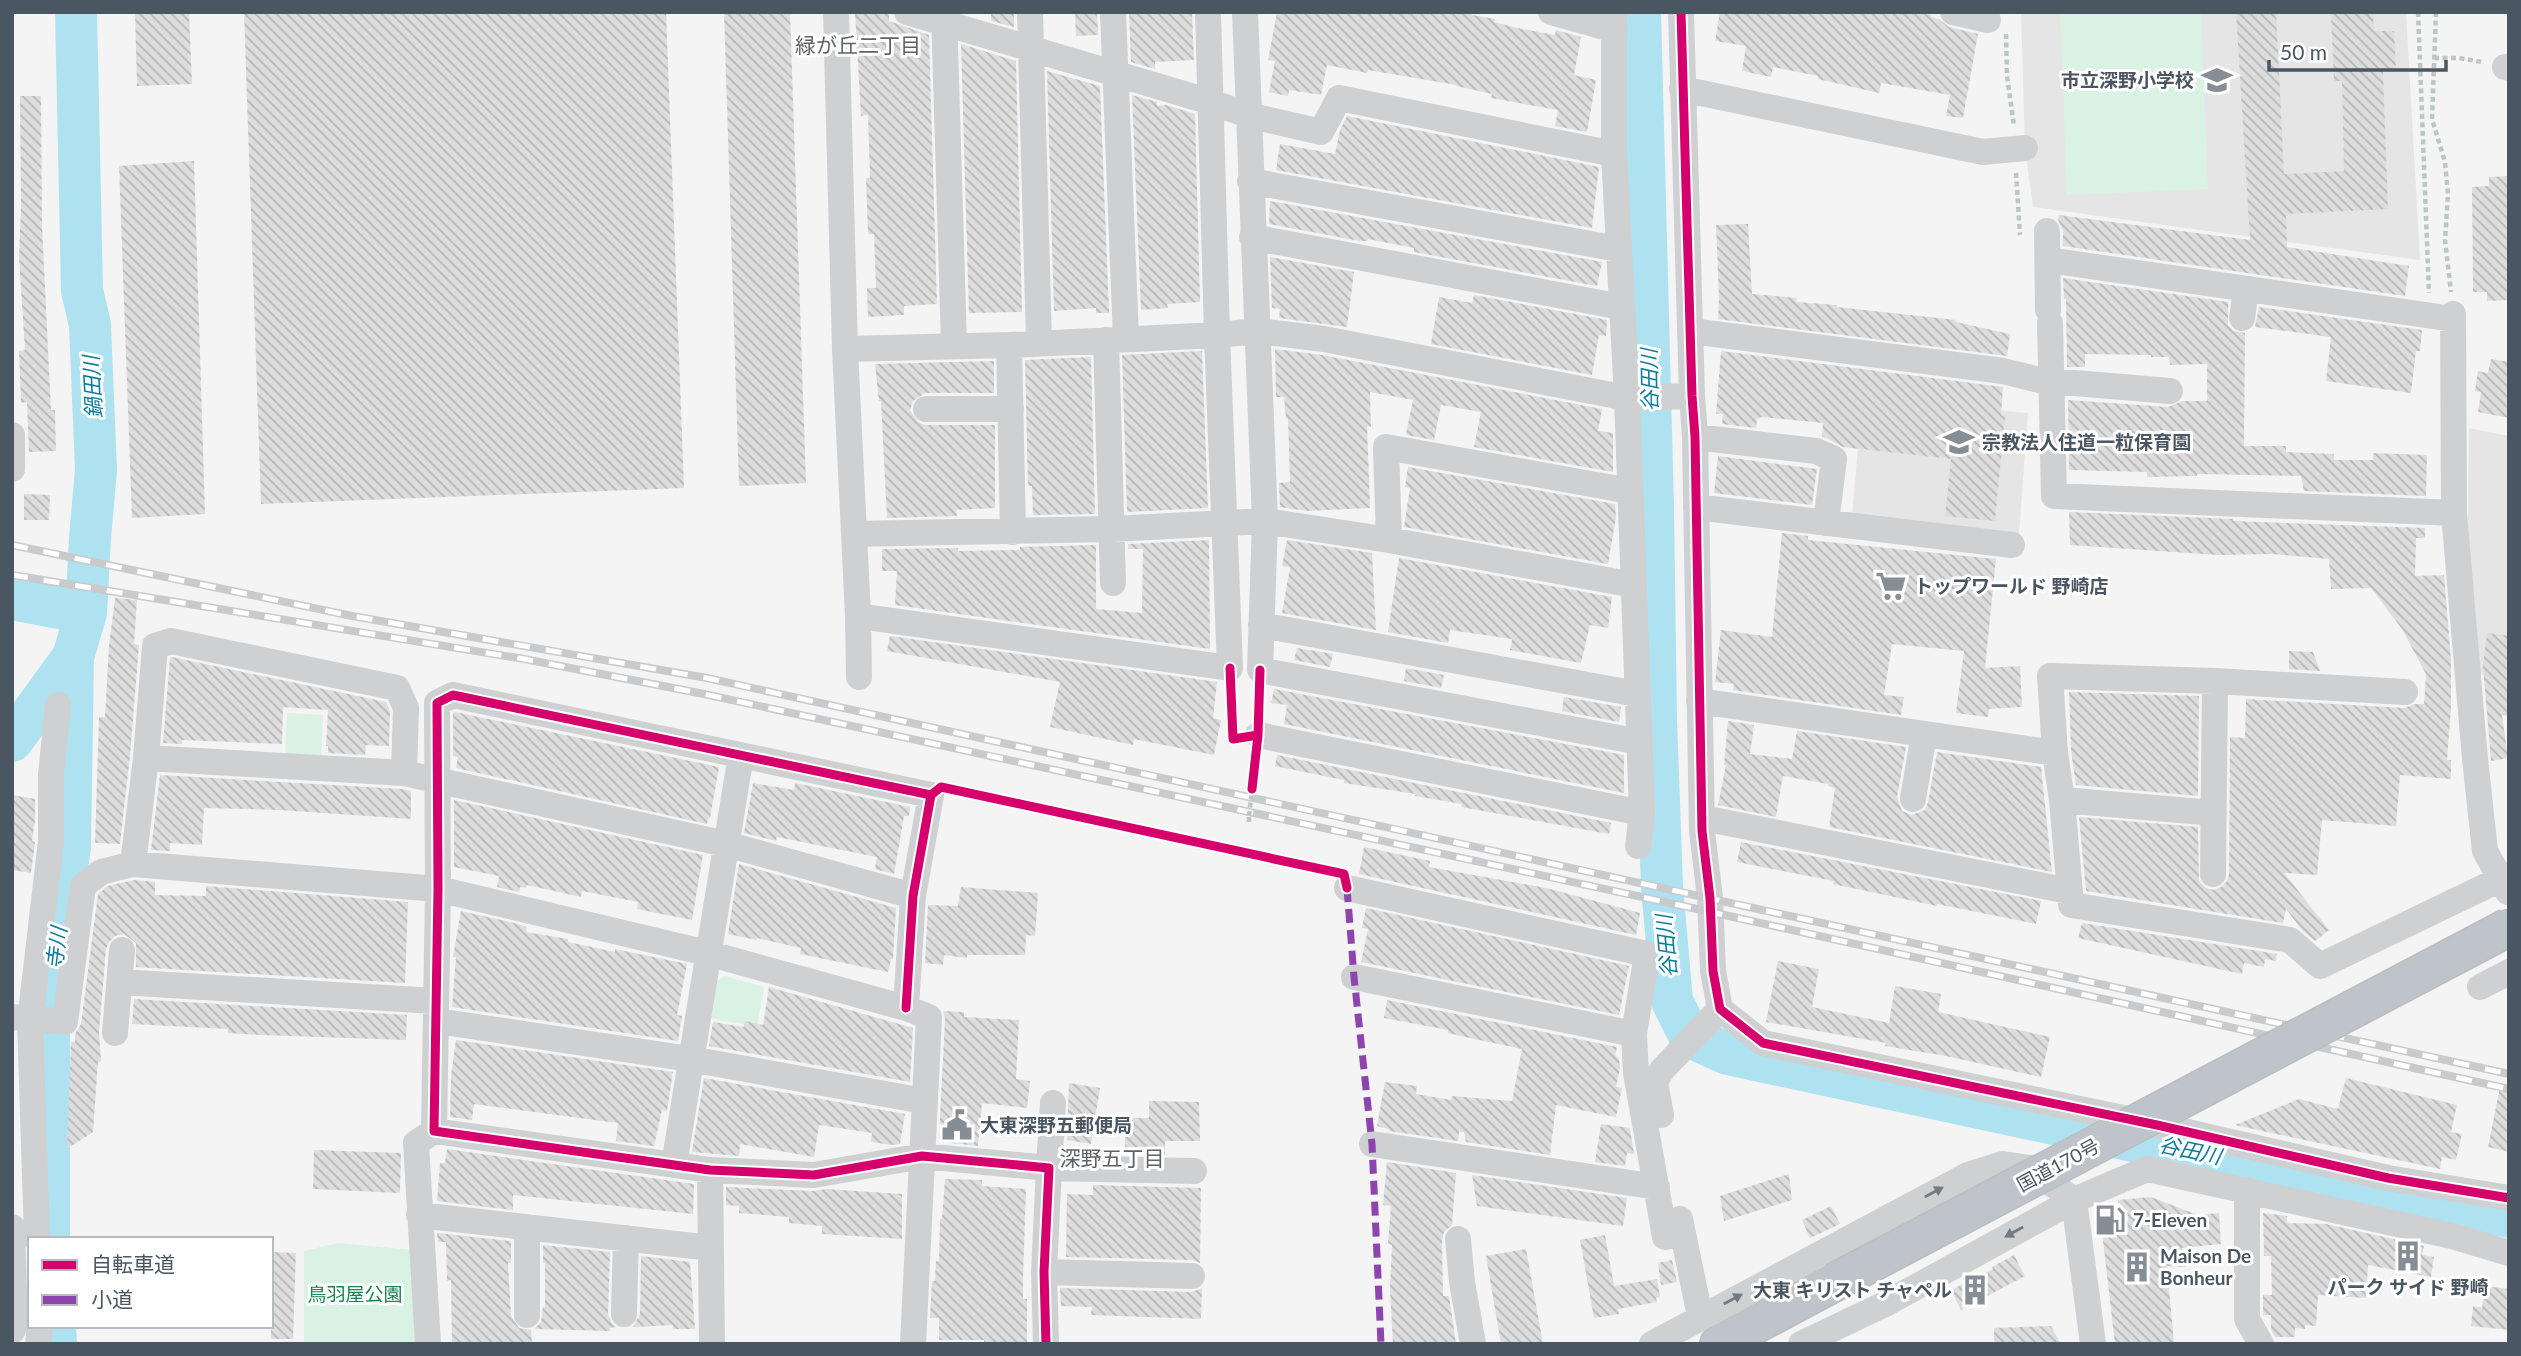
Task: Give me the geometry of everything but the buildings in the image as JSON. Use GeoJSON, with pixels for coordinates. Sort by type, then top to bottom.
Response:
{"type":"FeatureCollection","features":[{"type":"Feature","properties":{"kind":"highway","name":"国道170号"},"geometry":{"type":"LineString","coordinates":[[1710,1330],[1835,1282],[2509,927]]}},
{"type":"Feature","properties":{"kind":"street"},"geometry":{"type":"LineString","coordinates":[[836,12],[845,349],[859,677]]}},
{"type":"Feature","properties":{"kind":"street"},"geometry":{"type":"LineString","coordinates":[[907,12],[944,18],[1031,50],[1248,115],[1321,132],[1339,98],[1614,154]]}},
{"type":"Feature","properties":{"kind":"street"},"geometry":{"type":"LineString","coordinates":[[1030,12],[1039,343]]}},
{"type":"Feature","properties":{"kind":"street"},"geometry":{"type":"LineString","coordinates":[[1113,12],[1116,340],[1113,583]]}},
{"type":"Feature","properties":{"kind":"street"},"geometry":{"type":"LineString","coordinates":[[858,616],[1230,668],[1208,12]]}},
{"type":"Feature","properties":{"kind":"street"},"geometry":{"type":"LineString","coordinates":[[1245,12],[1265,521],[1260,670],[1640,742]]}},
{"type":"Feature","properties":{"kind":"street"},"geometry":{"type":"LineString","coordinates":[[1551,12],[1615,21],[1614,154],[1627,398],[1642,813],[1638,846]]}},
{"type":"Feature","properties":{"kind":"street"},"geometry":{"type":"LineString","coordinates":[[1681,12],[1695,437],[1702,831],[1710,898],[1713,971],[1720,1009],[1763,1043],[2157,1125],[2388,1178],[2509,1198]]}},
{"type":"Feature","properties":{"kind":"street"},"geometry":{"type":"LineString","coordinates":[[1953,12],[1997,21]]}},
{"type":"Feature","properties":{"kind":"street"},"geometry":{"type":"LineString","coordinates":[[944,18],[954,345]]}},
{"type":"Feature","properties":{"kind":"street"},"geometry":{"type":"LineString","coordinates":[[1682,89],[1983,152],[2020,148]]}},
{"type":"Feature","properties":{"kind":"street"},"geometry":{"type":"LineString","coordinates":[[1250,181],[1618,249]]}},
{"type":"Feature","properties":{"kind":"street"},"geometry":{"type":"LineString","coordinates":[[2047,231],[2049,317],[2040,379],[2054,496],[2454,513]]}},
{"type":"Feature","properties":{"kind":"street"},"geometry":{"type":"LineString","coordinates":[[1252,237],[1621,307]]}},
{"type":"Feature","properties":{"kind":"street"},"geometry":{"type":"LineString","coordinates":[[2048,260],[2453,317],[2454,513],[2485,851],[2506,882],[2320,966],[2290,940],[2071,905],[2062,800],[2054,753],[2050,676],[2215,681],[2405,692]]}},
{"type":"Feature","properties":{"kind":"street"},"geometry":{"type":"LineString","coordinates":[[2242,318],[2246,289]]}},
{"type":"Feature","properties":{"kind":"street"},"geometry":{"type":"LineString","coordinates":[[845,349],[1009,345],[1258,331],[1324,339],[1627,398],[1692,396]]}},
{"type":"Feature","properties":{"kind":"street"},"geometry":{"type":"LineString","coordinates":[[1691,331],[2003,371],[2040,379],[2170,391]]}},
{"type":"Feature","properties":{"kind":"street"},"geometry":{"type":"LineString","coordinates":[[1009,345],[1013,532]]}},
{"type":"Feature","properties":{"kind":"street"},"geometry":{"type":"LineString","coordinates":[[926,409],[1011,409]]}},
{"type":"Feature","properties":{"kind":"street"},"geometry":{"type":"LineString","coordinates":[[12,435],[12,469]]}},
{"type":"Feature","properties":{"kind":"street"},"geometry":{"type":"LineString","coordinates":[[1695,437],[1816,451],[1834,459],[1826,523]]}},
{"type":"Feature","properties":{"kind":"street"},"geometry":{"type":"LineString","coordinates":[[1389,540],[1386,447],[1630,491]]}},
{"type":"Feature","properties":{"kind":"street"},"geometry":{"type":"LineString","coordinates":[[1696,507],[2012,545]]}},
{"type":"Feature","properties":{"kind":"street"},"geometry":{"type":"LineString","coordinates":[[854,534],[1112,529],[1265,521],[1389,540],[1634,586]]}},
{"type":"Feature","properties":{"kind":"street"},"geometry":{"type":"LineString","coordinates":[[1261,625],[1637,694]]}},
{"type":"Feature","properties":{"kind":"street"},"geometry":{"type":"LineString","coordinates":[[133,864],[146,758],[155,646],[171,641],[397,688],[406,708],[404,773]]}},
{"type":"Feature","properties":{"kind":"street"},"geometry":{"type":"LineString","coordinates":[[2213,874],[2215,681]]}},
{"type":"Feature","properties":{"kind":"street"},"geometry":{"type":"LineString","coordinates":[[434,1131],[439,781],[437,703],[453,695],[931,795],[913,896],[906,1009]]}},
{"type":"Feature","properties":{"kind":"street"},"geometry":{"type":"LineString","coordinates":[[1699,701],[2054,753]]}},
{"type":"Feature","properties":{"kind":"street"},"geometry":{"type":"LineString","coordinates":[[12,1331],[15,1326],[19,1242],[21,1019],[51,841],[51,775],[58,705]]}},
{"type":"Feature","properties":{"kind":"street"},"geometry":{"type":"LineString","coordinates":[[1913,799],[1924,734]]}},
{"type":"Feature","properties":{"kind":"street"},"geometry":{"type":"LineString","coordinates":[[1258,735],[1642,813]]}},
{"type":"Feature","properties":{"kind":"street"},"geometry":{"type":"LineString","coordinates":[[674,1165],[741,755]]}},
{"type":"Feature","properties":{"kind":"street"},"geometry":{"type":"LineString","coordinates":[[146,758],[404,773],[726,844],[913,896]]}},
{"type":"Feature","properties":{"kind":"street"},"geometry":{"type":"LineString","coordinates":[[2062,800],[2214,813]]}},
{"type":"Feature","properties":{"kind":"street"},"geometry":{"type":"LineString","coordinates":[[1703,818],[2069,891]]}},
{"type":"Feature","properties":{"kind":"street"},"geometry":{"type":"LineString","coordinates":[[21,1019],[65,1021],[83,886],[101,872],[133,864],[438,890],[707,953],[929,1017],[914,1344]]}},
{"type":"Feature","properties":{"kind":"street"},"geometry":{"type":"LineString","coordinates":[[1347,888],[1647,954],[1634,1034],[1636,1073],[1665,1237],[1683,1234]]}},
{"type":"Feature","properties":{"kind":"street"},"geometry":{"type":"LineString","coordinates":[[116,1033],[122,950]]}},
{"type":"Feature","properties":{"kind":"street"},"geometry":{"type":"LineString","coordinates":[[2480,987],[2509,972]]}},
{"type":"Feature","properties":{"kind":"street"},"geometry":{"type":"LineString","coordinates":[[1354,977],[1634,1034]]}},
{"type":"Feature","properties":{"kind":"street"},"geometry":{"type":"LineString","coordinates":[[120,982],[436,1011],[924,1101]]}},
{"type":"Feature","properties":{"kind":"street"},"geometry":{"type":"LineString","coordinates":[[1710,1330],[1683,1234],[1655,1082],[1662,1070],[1720,1009]]}},
{"type":"Feature","properties":{"kind":"street"},"geometry":{"type":"LineString","coordinates":[[1046,1344],[1044,1272],[1053,1103]]}},
{"type":"Feature","properties":{"kind":"street"},"geometry":{"type":"LineString","coordinates":[[2147,1170],[2157,1125]]}},
{"type":"Feature","properties":{"kind":"street"},"geometry":{"type":"LineString","coordinates":[[428,1344],[416,1143],[434,1131],[710,1170],[814,1175],[922,1156],[1049,1168],[1194,1171]]}},
{"type":"Feature","properties":{"kind":"street"},"geometry":{"type":"LineString","coordinates":[[1372,1144],[1657,1187]]}},
{"type":"Feature","properties":{"kind":"street"},"geometry":{"type":"LineString","coordinates":[[1652,1344],[1710,1330],[1968,1175],[2003,1164],[2030,1168],[2074,1199],[2093,1344]]}},
{"type":"Feature","properties":{"kind":"street"},"geometry":{"type":"LineString","coordinates":[[710,1170],[712,1344]]}},
{"type":"Feature","properties":{"kind":"street"},"geometry":{"type":"LineString","coordinates":[[1801,1344],[1885,1304],[2074,1199],[2147,1170],[2452,1236],[2509,1253]]}},
{"type":"Feature","properties":{"kind":"street"},"geometry":{"type":"LineString","coordinates":[[2247,1190],[2247,1320],[2261,1344]]}},
{"type":"Feature","properties":{"kind":"street"},"geometry":{"type":"LineString","coordinates":[[419,1215],[711,1248]]}},
{"type":"Feature","properties":{"kind":"street"},"geometry":{"type":"LineString","coordinates":[[527,1227],[527,1315]]}},
{"type":"Feature","properties":{"kind":"street"},"geometry":{"type":"LineString","coordinates":[[624,1314],[626,1238]]}},
{"type":"Feature","properties":{"kind":"street"},"geometry":{"type":"LineString","coordinates":[[1458,1239],[1462,1282],[1473,1344]]}},
{"type":"Feature","properties":{"kind":"street"},"geometry":{"type":"LineString","coordinates":[[1044,1272],[1192,1276]]}},
{"type":"Feature","properties":{"kind":"path"},"geometry":{"type":"LineString","coordinates":[[2418,12],[2428,292],[2453,317]]}},
{"type":"Feature","properties":{"kind":"path"},"geometry":{"type":"LineString","coordinates":[[2436,12],[2432,119],[2445,162],[2448,194],[2445,240],[2453,317]]}},
{"type":"Feature","properties":{"kind":"path"},"geometry":{"type":"LineString","coordinates":[[1997,21],[2020,148]]}},
{"type":"Feature","properties":{"kind":"path"},"geometry":{"type":"LineString","coordinates":[[2434,58],[2459,58]]}},
{"type":"Feature","properties":{"kind":"path"},"geometry":{"type":"LineString","coordinates":[[1249,823],[1258,735]]}},
{"type":"Feature","properties":{"kind":"shaded area","name":"市立深野小学校"},"geometry":{"type":"Polygon","coordinates":[[[2021,12],[2406,12],[2420,260],[2033,207],[2025,148],[2021,12]]]}},
{"type":"Feature","properties":{"kind":"shaded area"},"geometry":{"type":"Polygon","coordinates":[[[1862,398],[2028,413],[2019,534],[1852,517],[1862,398]]]}},
{"type":"Feature","properties":{"kind":"shaded area"},"geometry":{"type":"Polygon","coordinates":[[[2469,428],[2509,436],[2509,678],[2477,674],[2468,524],[2469,428]]]}},
{"type":"Feature","properties":{"kind":"green space"},"geometry":{"type":"Polygon","coordinates":[[[2060,12],[2201,12],[2208,189],[2067,195],[2060,12]]]}},
{"type":"Feature","properties":{"kind":"green space"},"geometry":{"type":"Polygon","coordinates":[[[287,713],[323,715],[321,759],[285,757],[287,713]]]}},
{"type":"Feature","properties":{"kind":"green space"},"geometry":{"type":"Polygon","coordinates":[[[725,976],[764,987],[757,1027],[704,1017],[710,985],[725,976]]]}},
{"type":"Feature","properties":{"kind":"green space","name":"鳥羽屋公園"},"geometry":{"type":"Polygon","coordinates":[[[338,1243],[413,1250],[418,1344],[304,1344],[304,1251],[338,1243]]]}},
{"type":"Feature","properties":{"kind":"waterway","name":"鍋田川"},"geometry":{"type":"LineString","coordinates":[[12,741],[73,657],[86,613],[96,470],[90,325],[82,290],[76,12]]}},
{"type":"Feature","properties":{"kind":"waterway","name":"谷田川"},"geometry":{"type":"LineString","coordinates":[[1640,12],[1662,887],[1672,1001],[1690,1037],[1728,1054],[2286,1174],[2509,1217]]}},
{"type":"Feature","properties":{"kind":"waterway"},"geometry":{"type":"LineString","coordinates":[[12,599],[86,613]]}},
{"type":"Feature","properties":{"kind":"waterway","name":"寺川"},"geometry":{"type":"LineString","coordinates":[[49,1237],[49,1006],[70,846],[73,657]]}},
{"type":"Feature","properties":{"kind":"waterway","name":"寺川"},"geometry":{"type":"LineString","coordinates":[[55,1328],[56,1344]]}},
{"type":"Feature","properties":{"kind":"railway"},"geometry":{"type":"LineString","coordinates":[[12,545],[352,616],[707,678],[2509,1074]]}},
{"type":"Feature","properties":{"kind":"railway"},"geometry":{"type":"LineString","coordinates":[[12,575],[524,659],[704,694],[1711,912],[2509,1089]]}},
{"type":"Feature","properties":{"kind":"marked path"},"geometry":{"type":"LineString","coordinates":[[1347,888],[1372,1144],[1381,1344]]}},
{"type":"Feature","properties":{"kind":"cycle path"},"geometry":{"type":"LineString","coordinates":[[1681,12],[1695,437],[1702,831],[1710,898],[1713,971],[1720,1009],[1763,1043],[2157,1125],[2388,1178],[2509,1198]]}},
{"type":"Feature","properties":{"kind":"cycle path"},"geometry":{"type":"LineString","coordinates":[[1230,668],[1233,739],[1258,735]]}},
{"type":"Feature","properties":{"kind":"cycle path"},"geometry":{"type":"LineString","coordinates":[[1252,789],[1258,735],[1260,670]]}},
{"type":"Feature","properties":{"kind":"cycle path"},"geometry":{"type":"LineString","coordinates":[[906,1008],[913,896],[931,795],[453,695],[437,703],[438,889],[434,1131],[710,1170],[814,1175],[922,1156],[1049,1168],[1044,1272],[1046,1344]]}},
{"type":"Feature","properties":{"kind":"cycle path"},"geometry":{"type":"LineString","coordinates":[[931,795],[941,787],[1344,874],[1347,888]]}},
{"type":"Feature","properties":{"kind":"place","name":"市立深野小学校"},"geometry":{"type":"Point","coordinates":[2217,80]}},
{"type":"Feature","properties":{"kind":"place","name":"宗教法人住道一粒保育園"},"geometry":{"type":"Point","coordinates":[1959,442]}},
{"type":"Feature","properties":{"kind":"place","name":"トップワールド 野崎店"},"geometry":{"type":"Point","coordinates":[1891,586]}},
{"type":"Feature","properties":{"kind":"place","name":"大東深野五郵便局"},"geometry":{"type":"Point","coordinates":[957,1125]}},
{"type":"Feature","properties":{"kind":"place","name":"7-Eleven"},"geometry":{"type":"Point","coordinates":[2110,1220]}},
{"type":"Feature","properties":{"kind":"place","name":"パーク サイド 野崎"},"geometry":{"type":"Point","coordinates":[2408,1256]}},
{"type":"Feature","properties":{"kind":"place","name":"Maison De Bonheur"},"geometry":{"type":"Point","coordinates":[2137,1267]}},
{"type":"Feature","properties":{"kind":"place","name":"大東 キリスト チャペル"},"geometry":{"type":"Point","coordinates":[1975,1290]}},
{"type":"Feature","properties":{"kind":"district","name":"緑が丘二丁目"},"geometry":{"type":"Point","coordinates":[858,46]}},
{"type":"Feature","properties":{"kind":"district","name":"深野五丁目"},"geometry":{"type":"Point","coordinates":[1112,1159]}}]}
